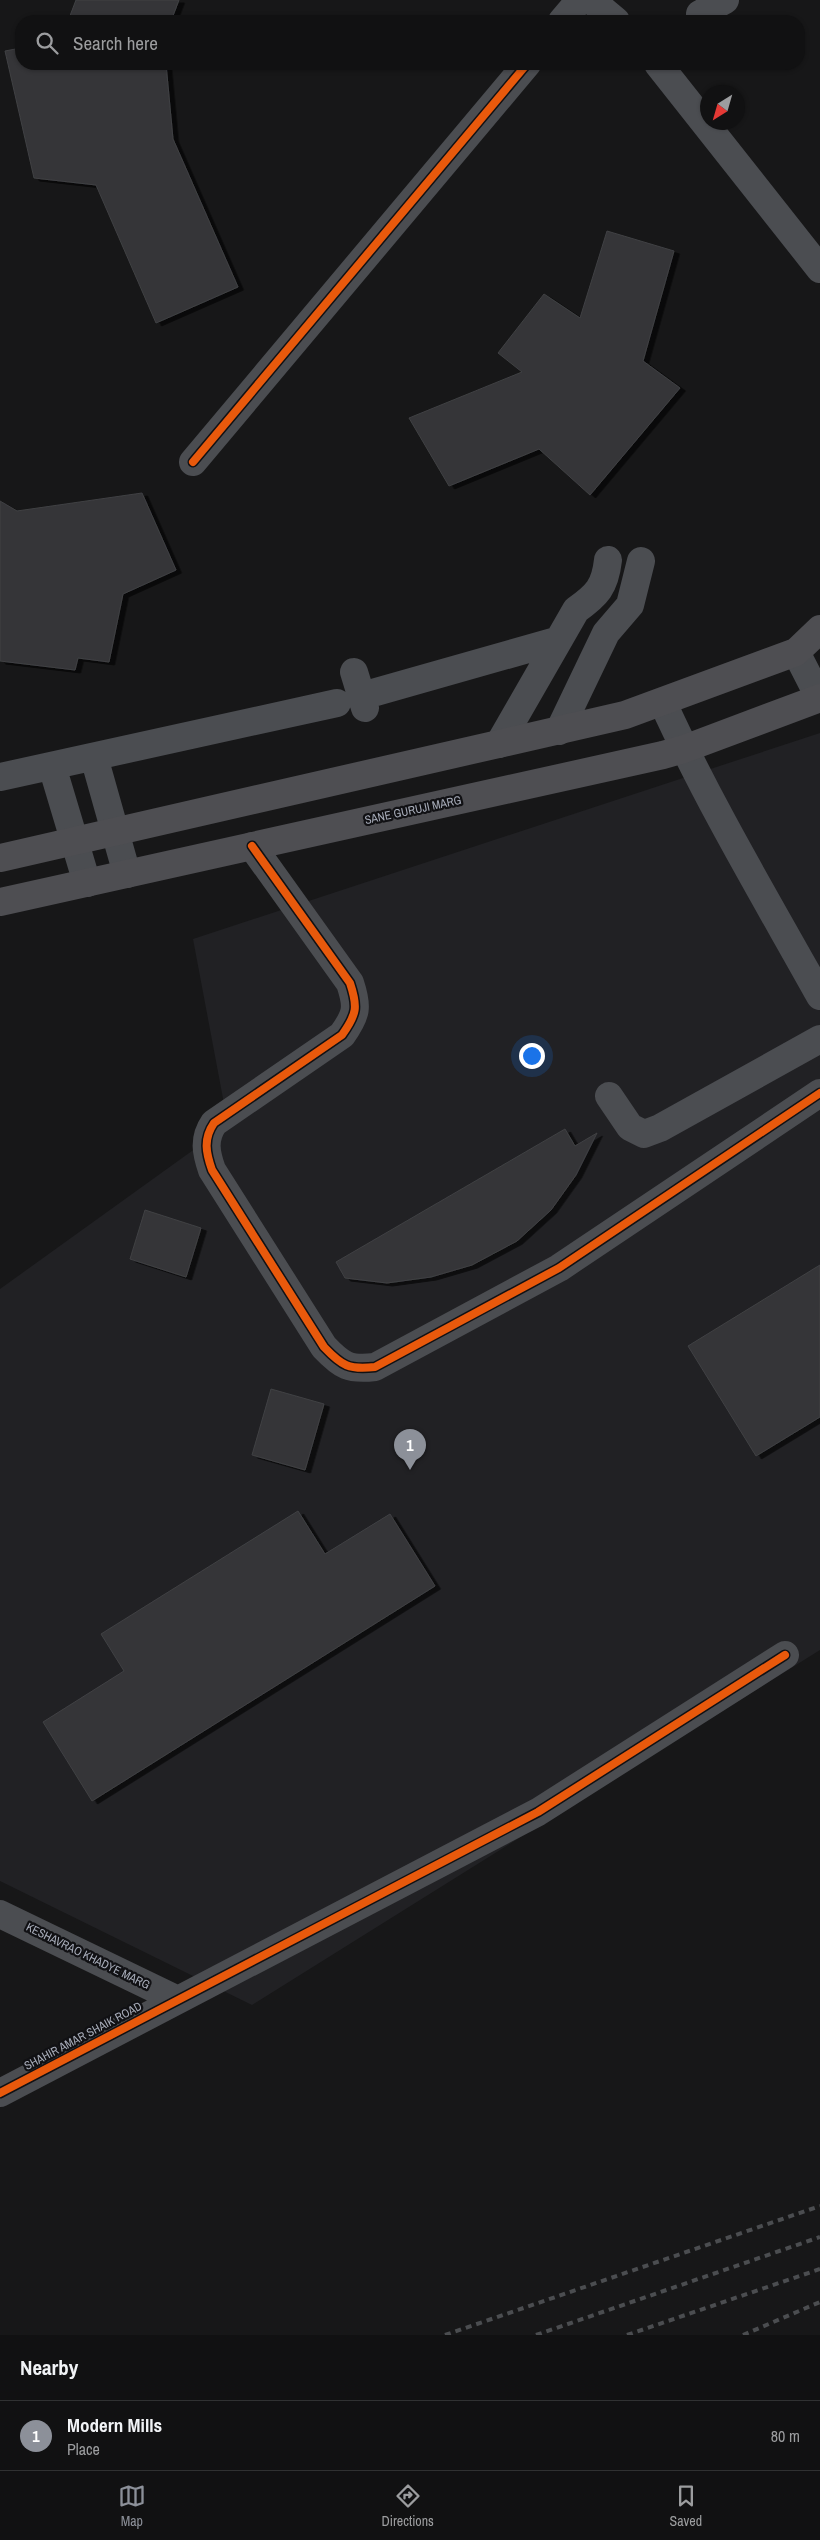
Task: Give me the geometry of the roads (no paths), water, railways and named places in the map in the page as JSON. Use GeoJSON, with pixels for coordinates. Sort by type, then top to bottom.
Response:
{"type":"FeatureCollection","features":[{"type":"Feature","properties":{"kind":"main road"},"geometry":{"type":"LineString","coordinates":[[0,858],[625,715],[664,703],[796,652],[820,629]]}},
{"type":"Feature","properties":{"kind":"main road","name":"SANE GURUJI MARG"},"geometry":{"type":"LineString","coordinates":[[0,902],[684,749],[820,699]]}},
{"type":"Feature","properties":{"kind":"street"},"geometry":{"type":"LineString","coordinates":[[567,15],[580,0]]}},
{"type":"Feature","properties":{"kind":"street"},"geometry":{"type":"LineString","coordinates":[[591,0],[609,15]]}},
{"type":"Feature","properties":{"kind":"street"},"geometry":{"type":"LineString","coordinates":[[700,14],[726,0]]}},
{"type":"Feature","properties":{"kind":"street"},"geometry":{"type":"LineString","coordinates":[[193,462],[522,70]]}},
{"type":"Feature","properties":{"kind":"street"},"geometry":{"type":"LineString","coordinates":[[663,70],[820,269]]}},
{"type":"Feature","properties":{"kind":"street"},"geometry":{"type":"LineString","coordinates":[[499,744],[556,641],[576,610],[596,596],[607,573],[608,560]]}},
{"type":"Feature","properties":{"kind":"street"},"geometry":{"type":"LineString","coordinates":[[559,731],[606,633],[630,605],[641,561]]}},
{"type":"Feature","properties":{"kind":"street"},"geometry":{"type":"LineString","coordinates":[[0,777],[94,757],[355,695],[556,641]]}},
{"type":"Feature","properties":{"kind":"street"},"geometry":{"type":"LineString","coordinates":[[796,652],[820,699]]}},
{"type":"Feature","properties":{"kind":"street"},"geometry":{"type":"LineString","coordinates":[[664,703],[684,749],[820,996]]}},
{"type":"Feature","properties":{"kind":"street"},"geometry":{"type":"LineString","coordinates":[[94,757],[126,874]]}},
{"type":"Feature","properties":{"kind":"street"},"geometry":{"type":"LineString","coordinates":[[52,766],[87,883]]}},
{"type":"Feature","properties":{"kind":"street"},"geometry":{"type":"LineString","coordinates":[[252,846],[350,983],[356,1000],[354,1018],[342,1035],[214,1123],[207,1133],[206,1151],[212,1170],[228,1196],[324,1347],[339,1362],[356,1369],[375,1367],[559,1268],[820,1093]]}},
{"type":"Feature","properties":{"kind":"street"},"geometry":{"type":"LineString","coordinates":[[609,1096],[630,1127],[644,1134],[660,1128],[820,1038]]}},
{"type":"Feature","properties":{"kind":"street","name":"SHAHIR AMAR SHAIK ROAD"},"geometry":{"type":"LineString","coordinates":[[0,2093],[176,1999],[227,1975],[538,1812],[785,1655]]}},
{"type":"Feature","properties":{"kind":"street","name":"KESHAVRAO KHADYE MARG"},"geometry":{"type":"LineString","coordinates":[[0,1914],[176,1999]]}},
{"type":"Feature","properties":{"kind":"railway"},"geometry":{"type":"LineString","coordinates":[[445,2335],[820,2206]]}},
{"type":"Feature","properties":{"kind":"railway"},"geometry":{"type":"LineString","coordinates":[[536,2335],[820,2237]]}},
{"type":"Feature","properties":{"kind":"railway"},"geometry":{"type":"LineString","coordinates":[[627,2335],[820,2269]]}},
{"type":"Feature","properties":{"kind":"railway"},"geometry":{"type":"LineString","coordinates":[[743,2335],[820,2302]]}},
{"type":"Feature","properties":{"kind":"place","name":"Modern Mills"},"geometry":{"type":"Point","coordinates":[410,1470]}}]}
